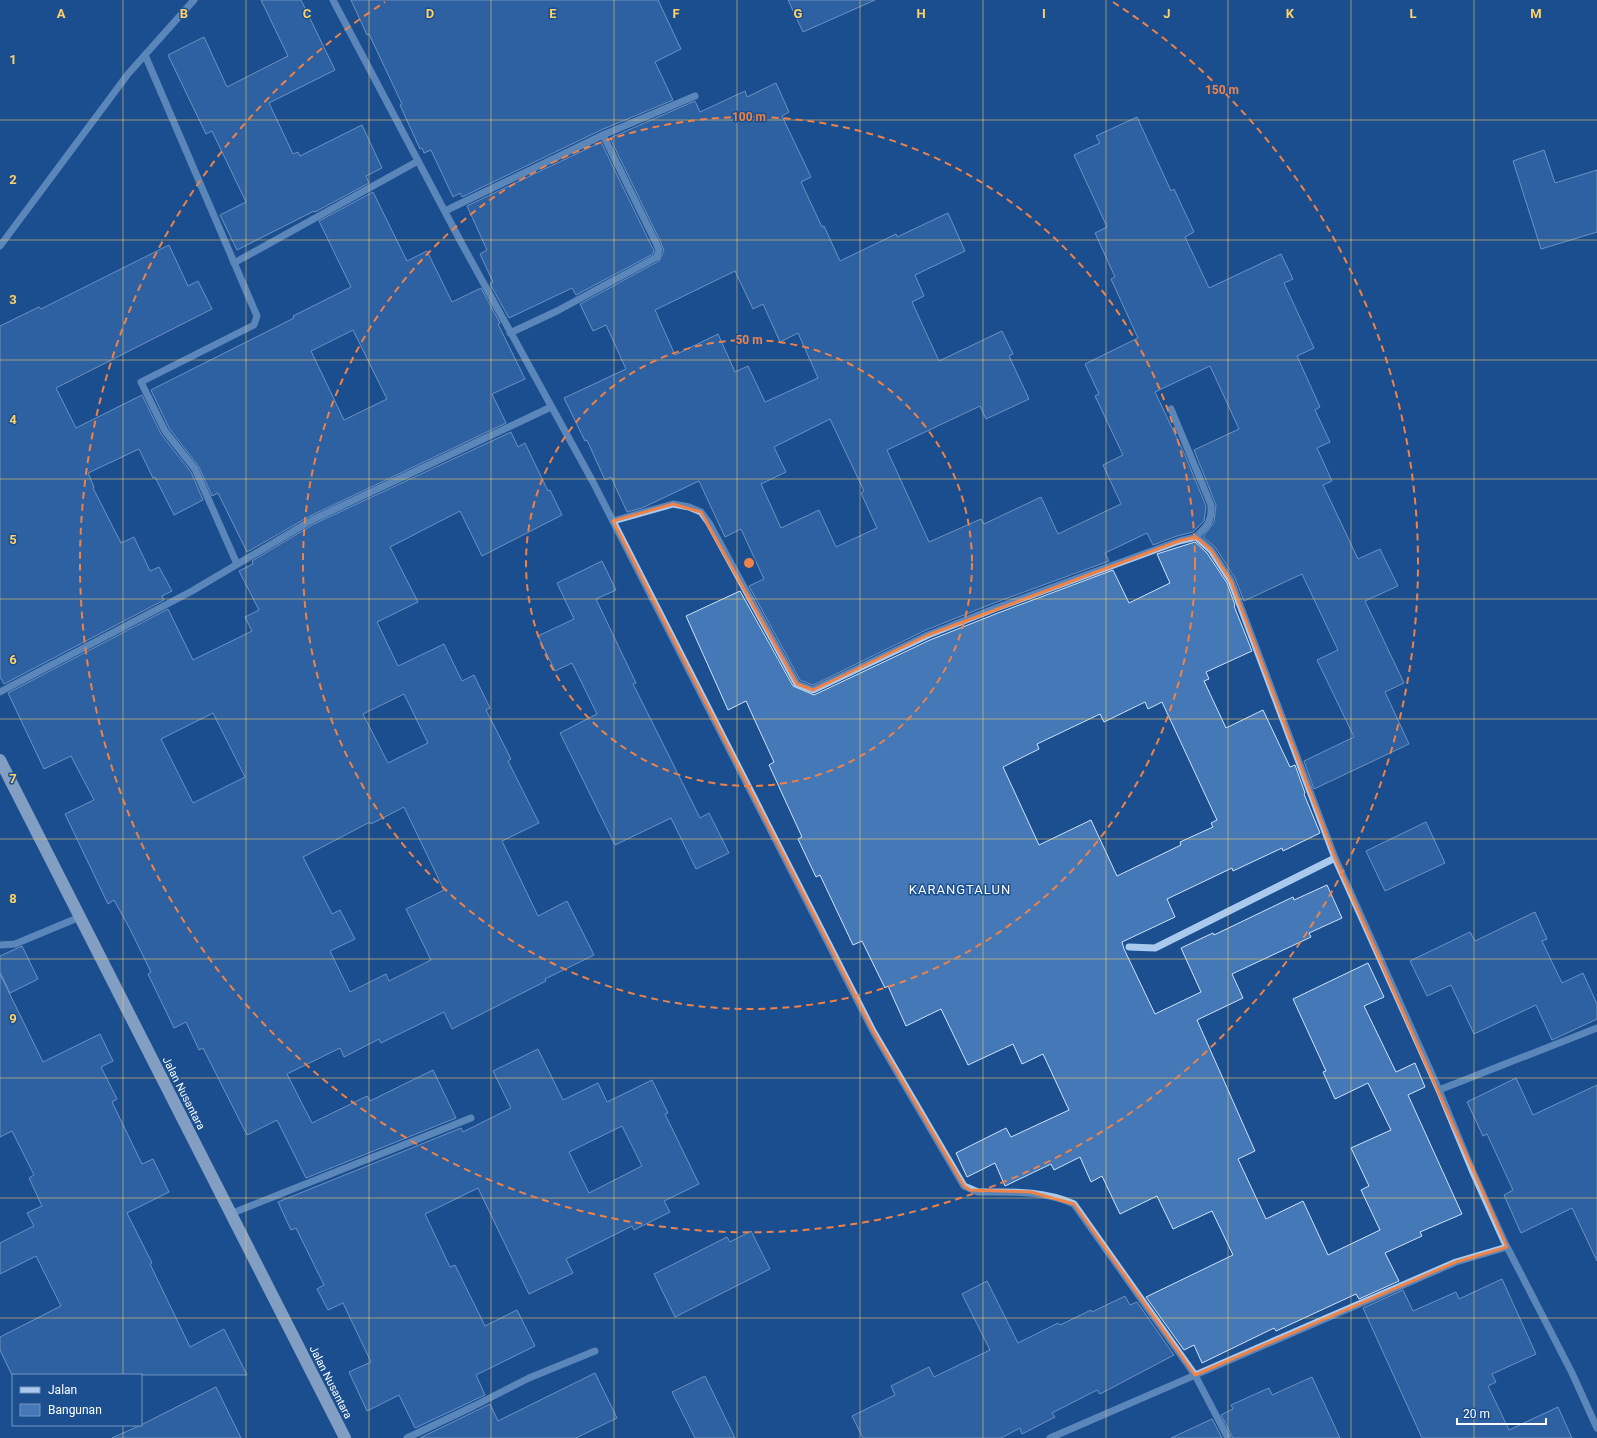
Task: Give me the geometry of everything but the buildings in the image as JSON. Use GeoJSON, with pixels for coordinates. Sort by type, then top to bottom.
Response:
{"type":"FeatureCollection","features":[{"type":"Feature","properties":{"kind":"highway","name":"Jalan Nusantara"},"geometry":{"type":"LineString","coordinates":[[0,760],[345,1438]]}},
{"type":"Feature","properties":{"kind":"street"},"geometry":{"type":"LineString","coordinates":[[0,246],[128,74],[194,0]]}},
{"type":"Feature","properties":{"kind":"street"},"geometry":{"type":"LineString","coordinates":[[333,0],[510,333],[552,407],[613,521],[873,1031],[964,1186],[978,1192],[1031,1192],[1060,1198],[1074,1204],[1194,1375],[1228,1438]]}},
{"type":"Feature","properties":{"kind":"street"},"geometry":{"type":"LineString","coordinates":[[145,55],[257,316],[254,325],[141,382],[165,431],[195,469],[237,564]]}},
{"type":"Feature","properties":{"kind":"street"},"geometry":{"type":"LineString","coordinates":[[445,211],[603,135],[694,96]]}},
{"type":"Feature","properties":{"kind":"street"},"geometry":{"type":"LineString","coordinates":[[510,333],[557,311],[657,257],[659,250],[603,135]]}},
{"type":"Feature","properties":{"kind":"street"},"geometry":{"type":"LineString","coordinates":[[234,263],[418,161]]}},
{"type":"Feature","properties":{"kind":"street"},"geometry":{"type":"LineString","coordinates":[[0,692],[185,594],[312,520],[552,407]]}},
{"type":"Feature","properties":{"kind":"street"},"geometry":{"type":"LineString","coordinates":[[613,521],[673,504],[689,506],[701,512],[709,523],[797,684],[813,690],[928,635],[996,608],[1178,541],[1196,537],[1208,525],[1212,515],[1211,505],[1171,409]]}},
{"type":"Feature","properties":{"kind":"street"},"geometry":{"type":"LineString","coordinates":[[1196,537],[1211,550],[1231,581],[1335,858],[1439,1090],[1472,1170],[1507,1247],[1572,1373],[1597,1428]]}},
{"type":"Feature","properties":{"kind":"street"},"geometry":{"type":"LineString","coordinates":[[1129,947],[1155,948],[1335,858]]}},
{"type":"Feature","properties":{"kind":"street"},"geometry":{"type":"LineString","coordinates":[[0,945],[15,944],[80,917]]}},
{"type":"Feature","properties":{"kind":"street"},"geometry":{"type":"LineString","coordinates":[[1439,1090],[1597,1028]]}},
{"type":"Feature","properties":{"kind":"street"},"geometry":{"type":"LineString","coordinates":[[230,1214],[471,1118]]}},
{"type":"Feature","properties":{"kind":"street"},"geometry":{"type":"LineString","coordinates":[[1050,1438],[1456,1262],[1507,1247]]}},
{"type":"Feature","properties":{"kind":"street"},"geometry":{"type":"LineString","coordinates":[[407,1438],[529,1378],[595,1351]]}},
{"type":"Feature","properties":{"kind":"highlighted area"},"geometry":{"type":"Polygon","coordinates":[[[673,504],[701,512],[797,684],[813,690],[928,635],[1179,541],[1196,537],[1211,550],[1231,581],[1335,858],[1507,1247],[1456,1262],[1195,1375],[1074,1204],[1031,1192],[970,1190],[964,1186],[949,1162],[873,1031],[613,521],[673,504]]]}},
{"type":"Feature","properties":{"kind":"district","name":"KARANGTALUN"},"geometry":{"type":"Point","coordinates":[960,889]}}]}
